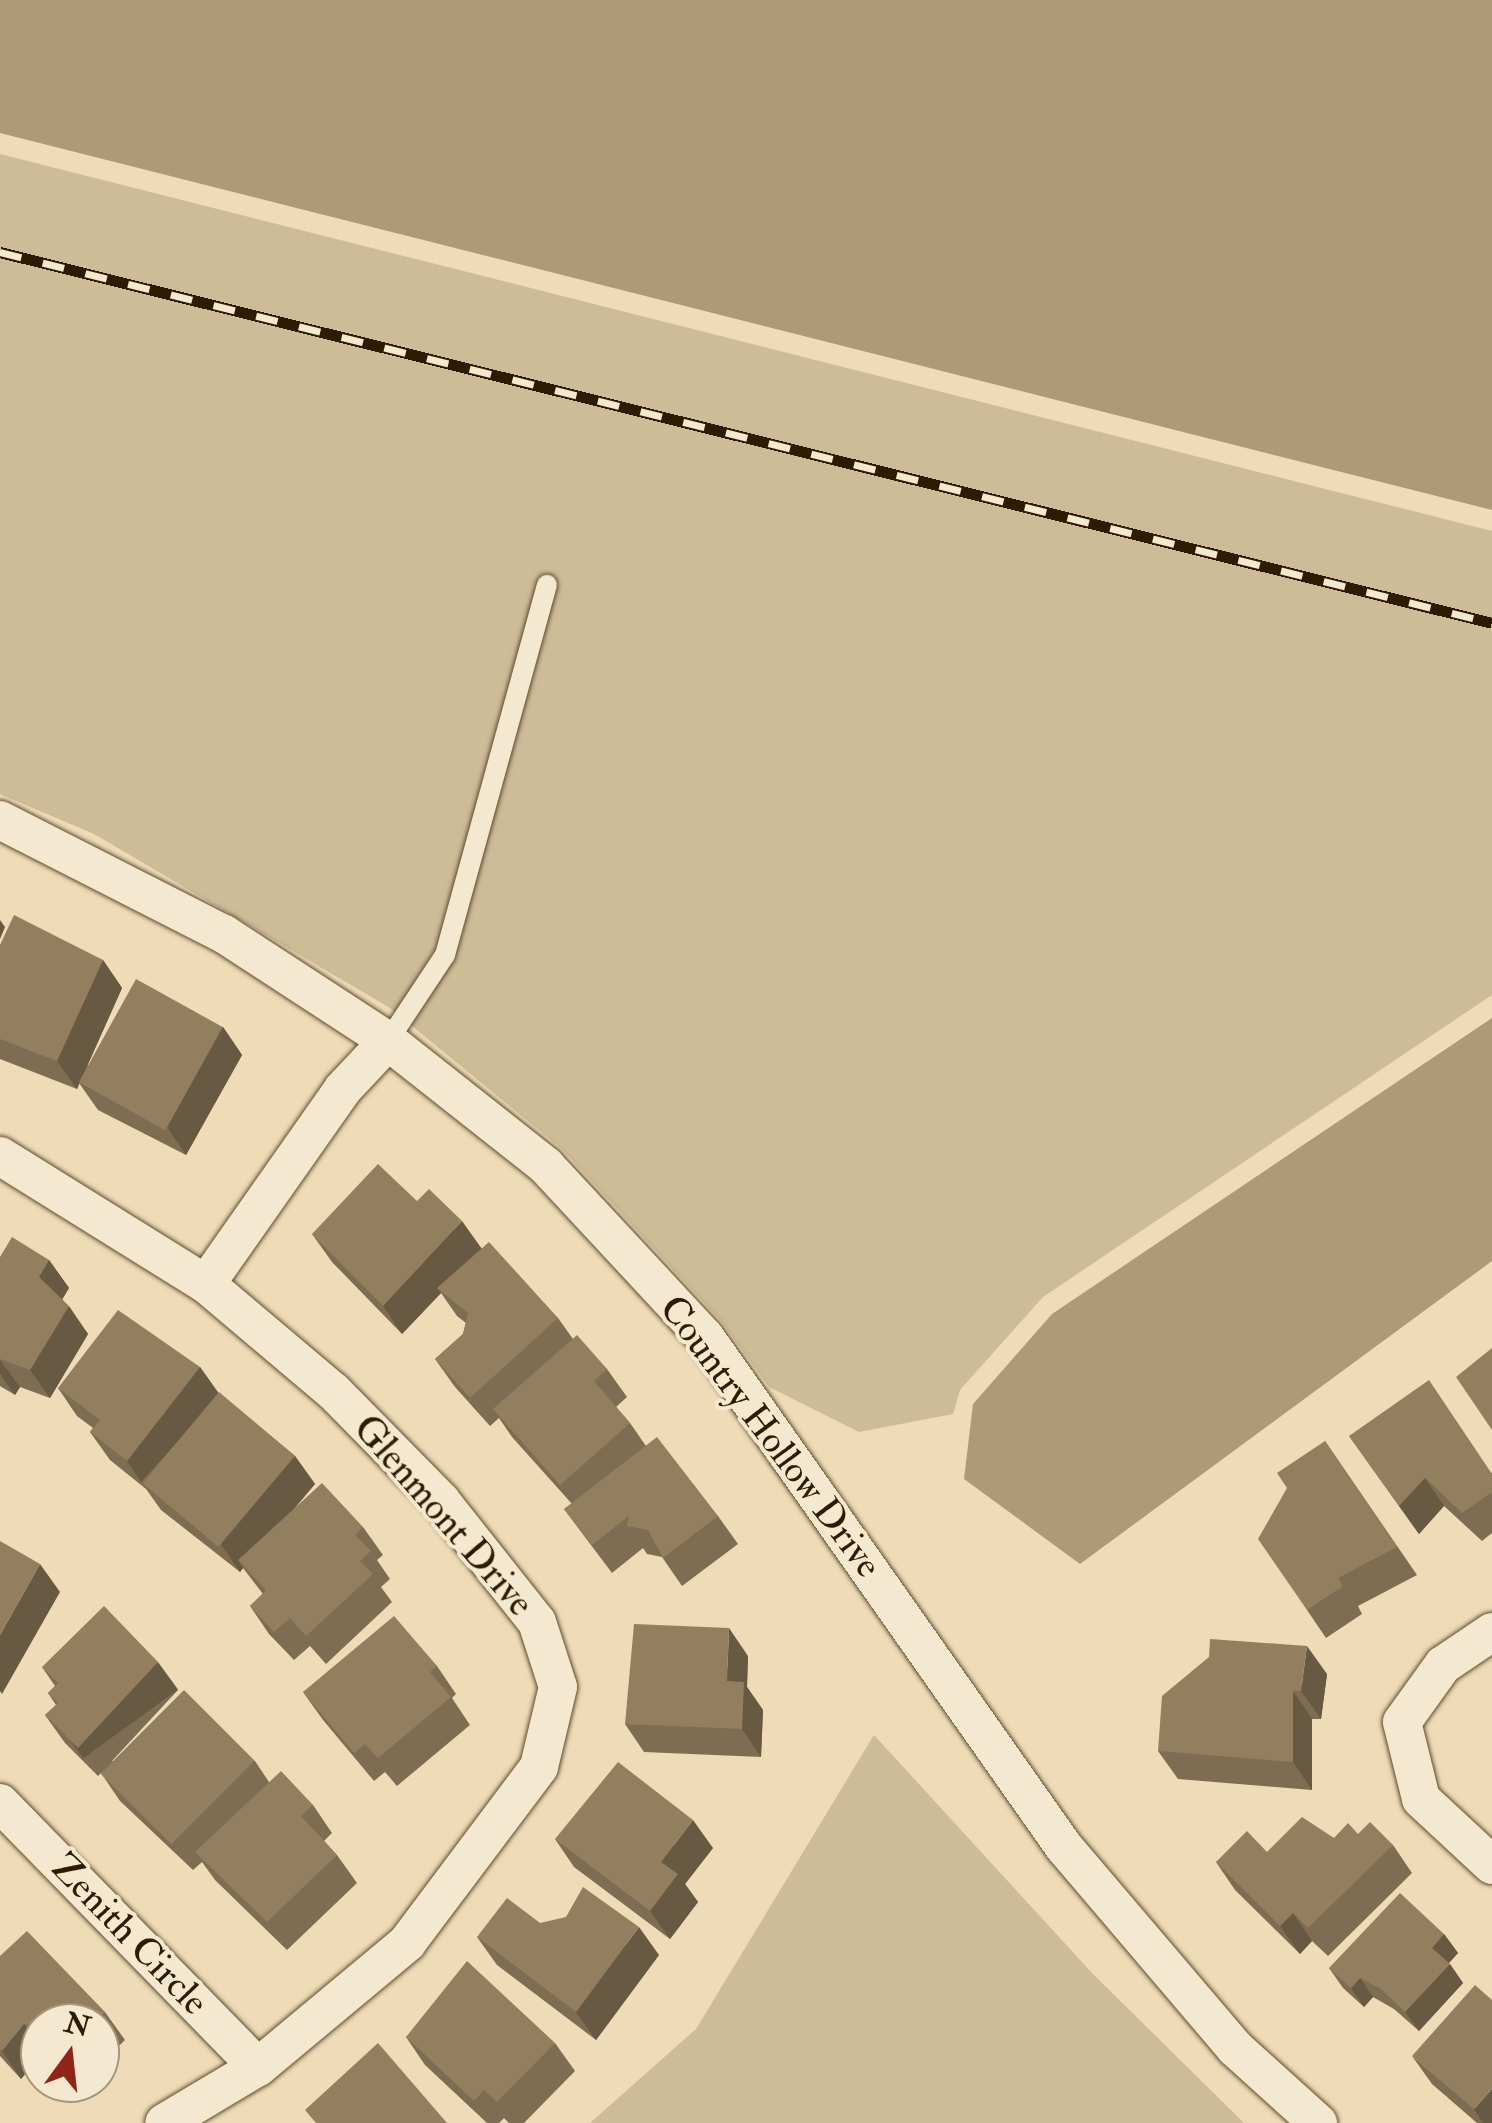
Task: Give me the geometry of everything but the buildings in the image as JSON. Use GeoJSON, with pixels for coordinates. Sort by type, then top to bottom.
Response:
{"type":"FeatureCollection","features":[{"type":"Feature","properties":{"kind":"street","name":"Country Hollow Drive"},"geometry":{"type":"LineString","coordinates":[[0,820],[224,934],[388,1041],[546,1166],[704,1338],[1064,1847],[1235,2048],[1318,2123]]}},
{"type":"Feature","properties":{"kind":"street"},"geometry":{"type":"LineString","coordinates":[[206,1284],[343,1089],[388,1041]]}},
{"type":"Feature","properties":{"kind":"street","name":"Glenmont Drive"},"geometry":{"type":"LineString","coordinates":[[0,1156],[206,1284],[334,1392],[441,1501],[537,1622],[558,1688],[539,1766],[408,1943],[258,2067],[164,2123]]}},
{"type":"Feature","properties":{"kind":"street"},"geometry":{"type":"LineString","coordinates":[[1492,1632],[1443,1665],[1402,1722],[1421,1800],[1492,1865]]}},
{"type":"Feature","properties":{"kind":"street","name":"Zenith Circle"},"geometry":{"type":"LineString","coordinates":[[0,1803],[258,2067]]}},
{"type":"Feature","properties":{"kind":"lane"},"geometry":{"type":"LineString","coordinates":[[388,1041],[445,955],[547,585]]}},
{"type":"Feature","properties":{"kind":"shaded area"},"geometry":{"type":"Polygon","coordinates":[[[0,0],[1492,0],[1492,510],[0,133],[0,0]]]}},
{"type":"Feature","properties":{"kind":"shaded area"},"geometry":{"type":"Polygon","coordinates":[[[0,154],[1492,531],[1492,995],[1043,1297],[960,1390],[953,1414],[859,1432],[769,1387],[722,1322],[562,1149],[390,1008],[94,834],[0,794],[0,154]]]}},
{"type":"Feature","properties":{"kind":"shaded area"},"geometry":{"type":"Polygon","coordinates":[[[1492,1018],[1492,1261],[1080,1564],[964,1479],[973,1404],[1052,1314],[1492,1018]]]}},
{"type":"Feature","properties":{"kind":"shaded area"},"geometry":{"type":"Polygon","coordinates":[[[874,1735],[1092,1973],[1244,2123],[590,2123],[696,2029],[874,1735]]]}},
{"type":"Feature","properties":{"kind":"railway"},"geometry":{"type":"LineString","coordinates":[[0,252],[1492,623]]}}]}
